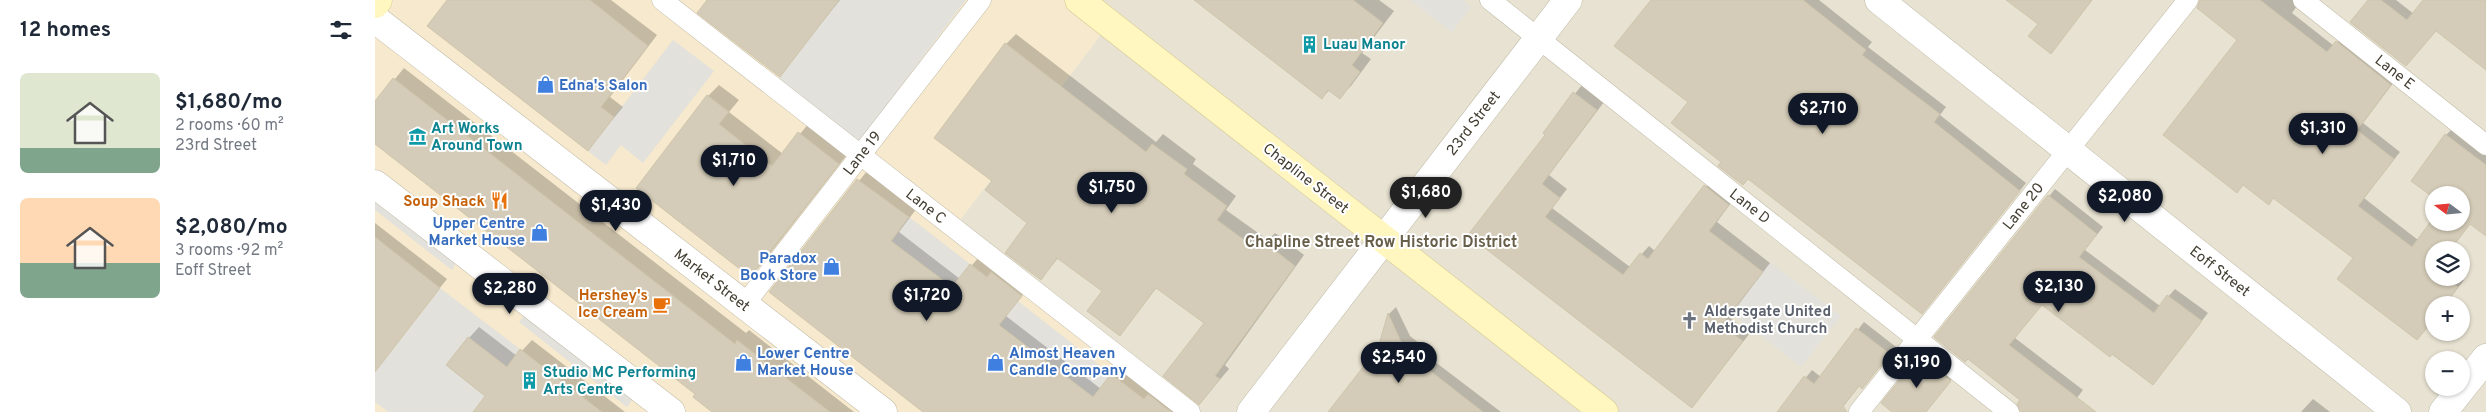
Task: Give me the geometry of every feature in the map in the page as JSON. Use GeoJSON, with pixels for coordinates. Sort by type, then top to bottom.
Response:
{"type":"FeatureCollection","features":[{"type":"Feature","properties":{"kind":"main road"},"geometry":{"type":"LineString","coordinates":[[375,4],[378,0]]}},
{"type":"Feature","properties":{"kind":"main road","name":"Chapline Street"},"geometry":{"type":"LineString","coordinates":[[1079,0],[1604,412]]}},
{"type":"Feature","properties":{"kind":"street","name":"23rd Street"},"geometry":{"type":"LineString","coordinates":[[1251,412],[1568,0]]}},
{"type":"Feature","properties":{"kind":"street","name":"Eoff Street"},"geometry":{"type":"LineString","coordinates":[[1879,0],[2397,412]]}},
{"type":"Feature","properties":{"kind":"street","name":"Market Street"},"geometry":{"type":"LineString","coordinates":[[375,19],[883,412]]}},
{"type":"Feature","properties":{"kind":"street"},"geometry":{"type":"LineString","coordinates":[[375,184],[666,410]]}},
{"type":"Feature","properties":{"kind":"street"},"geometry":{"type":"LineString","coordinates":[[2443,412],[2486,358]]}},
{"type":"Feature","properties":{"kind":"lane","name":"Lane C"},"geometry":{"type":"LineString","coordinates":[[662,0],[1190,412]]}},
{"type":"Feature","properties":{"kind":"lane","name":"Lane 19"},"geometry":{"type":"LineString","coordinates":[[745,305],[981,0]]}},
{"type":"Feature","properties":{"kind":"lane","name":"Lane D"},"geometry":{"type":"LineString","coordinates":[[1491,0],[2009,412]]}},
{"type":"Feature","properties":{"kind":"lane","name":"Lane 20"},"geometry":{"type":"LineString","coordinates":[[1859,412],[2187,0]]}},
{"type":"Feature","properties":{"kind":"lane","name":"Lane E"},"geometry":{"type":"LineString","coordinates":[[2303,0],[2486,145]]}},
{"type":"Feature","properties":{"kind":"shaded area"},"geometry":{"type":"Polygon","coordinates":[[[375,0],[1079,0],[1109,24],[954,228],[1190,412],[375,412],[375,0]]]}},
{"type":"Feature","properties":{"kind":"shaded area"},"geometry":{"type":"Polygon","coordinates":[[[839,0],[966,0],[858,143],[777,81],[839,0]]]}},
{"type":"Feature","properties":{"kind":"shaded area"},"geometry":{"type":"Polygon","coordinates":[[[1079,0],[2486,0],[2486,412],[1190,412],[954,228],[1109,24],[1079,0]]]}},
{"type":"Feature","properties":{"kind":"shaded area"},"geometry":{"type":"Polygon","coordinates":[[[1410,0],[1463,0],[1471,7],[1452,32],[1410,0]]]}},
{"type":"Feature","properties":{"kind":"shaded area"},"geometry":{"type":"Polygon","coordinates":[[[673,40],[714,71],[643,163],[621,145],[606,165],[588,151],[673,40]]]}},
{"type":"Feature","properties":{"kind":"shaded area"},"geometry":{"type":"Polygon","coordinates":[[[375,195],[458,260],[452,270],[375,210],[375,195]]]}},
{"type":"Feature","properties":{"kind":"shaded area"},"geometry":{"type":"Polygon","coordinates":[[[909,217],[970,264],[952,287],[891,241],[909,217]]]}},
{"type":"Feature","properties":{"kind":"shaded area"},"geometry":{"type":"Polygon","coordinates":[[[1770,262],[1841,316],[1801,367],[1731,313],[1770,262]]]}},
{"type":"Feature","properties":{"kind":"shaded area"},"geometry":{"type":"Polygon","coordinates":[[[440,288],[520,349],[473,412],[388,412],[375,402],[375,342],[390,353],[440,288]]]}},
{"type":"Feature","properties":{"kind":"shaded area"},"geometry":{"type":"Polygon","coordinates":[[[1018,301],[1111,374],[1092,398],[999,325],[1018,301]]]}},
{"type":"Feature","properties":{"kind":"shaded area"},"geometry":{"type":"Polygon","coordinates":[[[526,313],[634,397],[627,407],[519,322],[526,313]]]}},
{"type":"Feature","properties":{"kind":"building"},"geometry":{"type":"Polygon","coordinates":[[[447,0],[590,0],[648,46],[601,107],[614,117],[588,151],[427,26],[447,0]]]}},
{"type":"Feature","properties":{"kind":"building"},"geometry":{"type":"Polygon","coordinates":[[[707,0],[839,0],[780,77],[697,13],[707,0]]]}},
{"type":"Feature","properties":{"kind":"building","name":"Luau Manor"},"geometry":{"type":"Polygon","coordinates":[[[1194,0],[1353,0],[1383,23],[1352,65],[1360,72],[1340,99],[1328,90],[1322,99],[1194,0]]]}},
{"type":"Feature","properties":{"kind":"building"},"geometry":{"type":"Polygon","coordinates":[[[1651,0],[1803,0],[1866,50],[1862,55],[1940,114],[1934,122],[2020,191],[1922,314],[1748,179],[1743,185],[1718,166],[1721,162],[1671,123],[1688,102],[1614,46],[1651,0]]]}},
{"type":"Feature","properties":{"kind":"building"},"geometry":{"type":"Polygon","coordinates":[[[2006,0],[2092,0],[2051,54],[2028,36],[2038,24],[2006,0]]]}},
{"type":"Feature","properties":{"kind":"building"},"geometry":{"type":"Polygon","coordinates":[[[2200,0],[2260,0],[2327,52],[2336,41],[2391,85],[2357,130],[2394,159],[2358,206],[2412,247],[2425,229],[2425,231],[2465,231],[2457,241],[2425,241],[2425,286],[2458,287],[2452,296],[2425,296],[2425,330],[2417,340],[2337,279],[2353,258],[2273,198],[2269,205],[2243,185],[2237,193],[2163,135],[2237,40],[2197,8],[2200,0]]]}},
{"type":"Feature","properties":{"kind":"building"},"geometry":{"type":"Polygon","coordinates":[[[2368,0],[2381,0],[2407,20],[2423,0],[2486,0],[2486,70],[2436,31],[2406,66],[2350,22],[2368,0]]]}},
{"type":"Feature","properties":{"kind":"building"},"geometry":{"type":"Polygon","coordinates":[[[1005,43],[1146,152],[1152,144],[1187,169],[1184,174],[1227,206],[1217,220],[1258,250],[1264,242],[1295,266],[1215,376],[1220,379],[1199,405],[1163,376],[1204,323],[1156,288],[1120,336],[1087,311],[1102,291],[1057,258],[1041,280],[1005,253],[1027,223],[985,190],[992,181],[934,138],[1005,43]]]}},
{"type":"Feature","properties":{"kind":"building","name":"Upper Centre Market House"},"geometry":{"type":"Polygon","coordinates":[[[393,78],[735,344],[737,340],[830,412],[712,412],[693,397],[695,394],[375,144],[375,101],[393,78]]]}},
{"type":"Feature","properties":{"kind":"building"},"geometry":{"type":"Polygon","coordinates":[[[1573,92],[1597,110],[1542,184],[1560,198],[1545,217],[1623,275],[1640,253],[1648,259],[1704,185],[1729,205],[1709,231],[1763,272],[1721,325],[1743,341],[1692,408],[1468,235],[1545,135],[1543,133],[1573,92]]]}},
{"type":"Feature","properties":{"kind":"building"},"geometry":{"type":"Polygon","coordinates":[[[707,95],[729,112],[719,124],[772,166],[798,132],[839,164],[750,277],[636,188],[707,95]]]}},
{"type":"Feature","properties":{"kind":"building"},"geometry":{"type":"Polygon","coordinates":[[[2445,134],[2486,165],[2486,236],[2470,224],[2470,186],[2425,186],[2425,191],[2411,181],[2445,134]]]}},
{"type":"Feature","properties":{"kind":"building"},"geometry":{"type":"Polygon","coordinates":[[[857,179],[909,217],[891,241],[952,287],[970,264],[987,277],[991,272],[1022,296],[999,325],[1093,397],[1111,374],[1144,399],[1148,394],[1171,412],[923,412],[769,292],[857,179]]]}},
{"type":"Feature","properties":{"kind":"building"},"geometry":{"type":"Polygon","coordinates":[[[2048,195],[2097,234],[2079,257],[2154,313],[2167,295],[2202,321],[2153,385],[2112,354],[2110,357],[2042,305],[2009,345],[2096,412],[2021,412],[2017,404],[2020,400],[1968,359],[1965,362],[1934,337],[2048,195]]]}},
{"type":"Feature","properties":{"kind":"building"},"geometry":{"type":"Polygon","coordinates":[[[375,237],[440,288],[375,372],[375,237]]]}},
{"type":"Feature","properties":{"kind":"building"},"geometry":{"type":"Polygon","coordinates":[[[1388,313],[1402,344],[1426,362],[1424,366],[1483,412],[1328,412],[1378,348],[1388,313]]]}},
{"type":"Feature","properties":{"kind":"building"},"geometry":{"type":"Polygon","coordinates":[[[1856,328],[1890,354],[1862,389],[1859,386],[1843,406],[1847,412],[1777,412],[1804,376],[1814,384],[1856,328]]]}},
{"type":"Feature","properties":{"kind":"building","name":"Studio MC Performing Arts Centre"},"geometry":{"type":"Polygon","coordinates":[[[468,337],[507,367],[520,349],[602,412],[473,412],[485,396],[446,365],[468,337]]]}},
{"type":"Feature","properties":{"kind":"building"},"geometry":{"type":"Polygon","coordinates":[[[1919,356],[1951,381],[1926,412],[1892,412],[1881,403],[1919,356]]]}},
{"type":"Feature","properties":{"kind":"place","name":"Luau Manor"},"geometry":{"type":"Point","coordinates":[1309,44]}},
{"type":"Feature","properties":{"kind":"place","name":"Edna's Salon"},"geometry":{"type":"Point","coordinates":[545,85]}},
{"type":"Feature","properties":{"kind":"place","name":"Art Works Around Town"},"geometry":{"type":"Point","coordinates":[417,137]}},
{"type":"Feature","properties":{"kind":"place","name":"Soup Shack"},"geometry":{"type":"Point","coordinates":[499,201]}},
{"type":"Feature","properties":{"kind":"place","name":"Upper Centre Market House"},"geometry":{"type":"Point","coordinates":[539,232]}},
{"type":"Feature","properties":{"kind":"place","name":"Paradox Book Store"},"geometry":{"type":"Point","coordinates":[831,267]}},
{"type":"Feature","properties":{"kind":"place","name":"Hershey's Ice Cream"},"geometry":{"type":"Point","coordinates":[662,304]}},
{"type":"Feature","properties":{"kind":"place","name":"Aldersgate United Methodist Church"},"geometry":{"type":"Point","coordinates":[1690,320]}},
{"type":"Feature","properties":{"kind":"place","name":"Lower Centre Market House"},"geometry":{"type":"Point","coordinates":[743,362]}},
{"type":"Feature","properties":{"kind":"place","name":"Almost Heaven Candle Company"},"geometry":{"type":"Point","coordinates":[995,362]}},
{"type":"Feature","properties":{"kind":"place","name":"Studio MC Performing Arts Centre"},"geometry":{"type":"Point","coordinates":[529,381]}},
{"type":"Feature","properties":{"kind":"district","name":"Chapline Street Row Historic District"},"geometry":{"type":"Point","coordinates":[1381,241]}}]}
